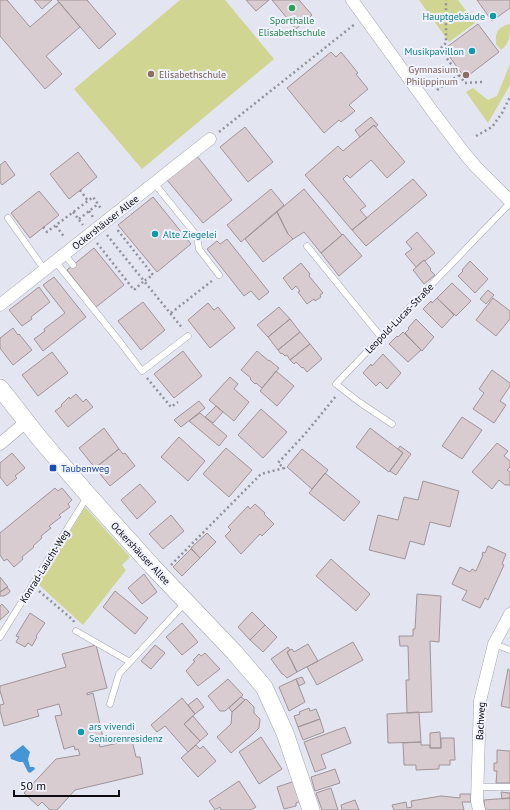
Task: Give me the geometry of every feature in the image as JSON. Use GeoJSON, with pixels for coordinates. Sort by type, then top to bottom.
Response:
{"type":"FeatureCollection","features":[{"type":"Feature","properties":{"kind":"street","name":"Leopold-Lucas-Straße"},"geometry":{"type":"LineString","coordinates":[[352,0],[465,154],[510,202]]}},
{"type":"Feature","properties":{"kind":"street","name":"Ockershäuser Allee"},"geometry":{"type":"LineString","coordinates":[[0,305],[210,139]]}},
{"type":"Feature","properties":{"kind":"street","name":"Ockershäuser Allee"},"geometry":{"type":"LineString","coordinates":[[0,388],[26,422],[88,496],[161,576],[234,652],[259,681],[268,694],[285,733],[311,810]]}},
{"type":"Feature","properties":{"kind":"street"},"geometry":{"type":"LineString","coordinates":[[0,444],[26,422]]}},
{"type":"Feature","properties":{"kind":"street","name":"Bachweg"},"geometry":{"type":"LineString","coordinates":[[479,810],[477,801],[480,701],[494,644],[510,614]]}},
{"type":"Feature","properties":{"kind":"lane"},"geometry":{"type":"LineString","coordinates":[[154,183],[197,236],[199,249],[219,275]]}},
{"type":"Feature","properties":{"kind":"lane","name":"Leopold-Lucas-Straße"},"geometry":{"type":"LineString","coordinates":[[342,388],[336,384],[510,202]]}},
{"type":"Feature","properties":{"kind":"lane"},"geometry":{"type":"LineString","coordinates":[[8,218],[44,269]]}},
{"type":"Feature","properties":{"kind":"lane"},"geometry":{"type":"LineString","coordinates":[[307,246],[381,337]]}},
{"type":"Feature","properties":{"kind":"lane"},"geometry":{"type":"LineString","coordinates":[[59,257],[73,266]]}},
{"type":"Feature","properties":{"kind":"lane"},"geometry":{"type":"LineString","coordinates":[[59,257],[142,371],[188,336]]}},
{"type":"Feature","properties":{"kind":"lane"},"geometry":{"type":"LineString","coordinates":[[342,388],[359,402],[392,424]]}},
{"type":"Feature","properties":{"kind":"lane","name":"Konrad-Laucht-Weg"},"geometry":{"type":"LineString","coordinates":[[0,637],[88,496]]}},
{"type":"Feature","properties":{"kind":"lane"},"geometry":{"type":"LineString","coordinates":[[110,704],[119,674],[186,602]]}},
{"type":"Feature","properties":{"kind":"lane"},"geometry":{"type":"LineString","coordinates":[[76,630],[130,662]]}},
{"type":"Feature","properties":{"kind":"lane"},"geometry":{"type":"LineString","coordinates":[[494,644],[510,650]]}},
{"type":"Feature","properties":{"kind":"lane"},"geometry":{"type":"LineString","coordinates":[[478,787],[510,787]]}},
{"type":"Feature","properties":{"kind":"path"},"geometry":{"type":"LineString","coordinates":[[446,0],[446,42],[440,49],[465,83],[482,82]]}},
{"type":"Feature","properties":{"kind":"path"},"geometry":{"type":"LineString","coordinates":[[210,139],[364,17]]}},
{"type":"Feature","properties":{"kind":"path"},"geometry":{"type":"LineString","coordinates":[[437,90],[459,76]]}},
{"type":"Feature","properties":{"kind":"path"},"geometry":{"type":"LineString","coordinates":[[476,136],[492,127],[502,113],[510,97]]}},
{"type":"Feature","properties":{"kind":"path"},"geometry":{"type":"LineString","coordinates":[[80,190],[88,201]]}},
{"type":"Feature","properties":{"kind":"path"},"geometry":{"type":"LineString","coordinates":[[43,227],[47,232],[93,197],[98,204],[104,222],[144,281],[188,336]]}},
{"type":"Feature","properties":{"kind":"path"},"geometry":{"type":"LineString","coordinates":[[79,219],[98,204]]}},
{"type":"Feature","properties":{"kind":"path"},"geometry":{"type":"LineString","coordinates":[[90,234],[134,290],[153,275],[104,222]]}},
{"type":"Feature","properties":{"kind":"path"},"geometry":{"type":"LineString","coordinates":[[171,313],[219,275]]}},
{"type":"Feature","properties":{"kind":"path"},"geometry":{"type":"LineString","coordinates":[[142,371],[171,407],[178,402]]}},
{"type":"Feature","properties":{"kind":"path"},"geometry":{"type":"LineString","coordinates":[[161,576],[261,474],[284,468],[278,463],[306,434],[342,388]]}},
{"type":"Feature","properties":{"kind":"path"},"geometry":{"type":"LineString","coordinates":[[33,585],[72,620],[76,630]]}},
{"type":"Feature","properties":{"kind":"green space"},"geometry":{"type":"Polygon","coordinates":[[[180,0],[225,0],[274,59],[142,169],[74,89],[180,0]]]}},
{"type":"Feature","properties":{"kind":"green space"},"geometry":{"type":"Polygon","coordinates":[[[419,0],[458,0],[475,23],[449,42],[419,0]]]}},
{"type":"Feature","properties":{"kind":"green space"},"geometry":{"type":"Polygon","coordinates":[[[510,24],[509,39],[501,50],[496,44],[497,33],[500,28],[510,24]]]}},
{"type":"Feature","properties":{"kind":"green space"},"geometry":{"type":"Polygon","coordinates":[[[510,64],[510,85],[488,123],[466,92],[473,88],[488,100],[497,96],[510,64]]]}},
{"type":"Feature","properties":{"kind":"green space"},"geometry":{"type":"Polygon","coordinates":[[[85,507],[130,557],[122,565],[126,570],[83,625],[38,584],[85,507]]]}},
{"type":"Feature","properties":{"kind":"water"},"geometry":{"type":"Polygon","coordinates":[[[23,745],[30,752],[28,759],[30,767],[34,767],[35,769],[30,773],[23,762],[11,759],[10,755],[23,745]]]}},
{"type":"Feature","properties":{"kind":"building"},"geometry":{"type":"Polygon","coordinates":[[[0,0],[7,0],[30,27],[59,2],[80,27],[46,56],[62,74],[45,89],[0,36],[0,0]]]}},
{"type":"Feature","properties":{"kind":"building"},"geometry":{"type":"Polygon","coordinates":[[[34,0],[52,0],[42,9],[34,0]]]}},
{"type":"Feature","properties":{"kind":"building"},"geometry":{"type":"Polygon","coordinates":[[[57,0],[87,0],[116,34],[99,49],[57,0]]]}},
{"type":"Feature","properties":{"kind":"building","name":"Sporthalle Elisabethschule"},"geometry":{"type":"Polygon","coordinates":[[[246,0],[269,0],[256,11],[246,0]]]}},
{"type":"Feature","properties":{"kind":"building","name":"Sporthalle Elisabethschule"},"geometry":{"type":"Polygon","coordinates":[[[272,0],[299,0],[312,15],[296,29],[272,0]]]}},
{"type":"Feature","properties":{"kind":"building","name":"Hauptgebäude"},"geometry":{"type":"Polygon","coordinates":[[[477,0],[510,0],[510,8],[492,21],[477,0]]]}},
{"type":"Feature","properties":{"kind":"building","name":"Musikpavillon"},"geometry":{"type":"Polygon","coordinates":[[[478,24],[499,52],[465,78],[444,49],[478,24]]]}},
{"type":"Feature","properties":{"kind":"building"},"geometry":{"type":"Polygon","coordinates":[[[331,52],[336,57],[341,52],[358,73],[356,74],[368,89],[349,105],[355,111],[341,122],[339,120],[324,133],[287,88],[331,52]]]}},
{"type":"Feature","properties":{"kind":"building"},"geometry":{"type":"Polygon","coordinates":[[[371,117],[378,125],[375,127],[374,125],[360,137],[355,130],[371,117]]]}},
{"type":"Feature","properties":{"kind":"building"},"geometry":{"type":"Polygon","coordinates":[[[374,125],[405,162],[387,178],[371,160],[350,178],[347,175],[343,179],[366,206],[360,210],[367,218],[352,230],[305,175],[338,146],[343,151],[374,125]]]}},
{"type":"Feature","properties":{"kind":"building"},"geometry":{"type":"Polygon","coordinates":[[[245,127],[273,162],[248,182],[220,147],[245,127]]]}},
{"type":"Feature","properties":{"kind":"building"},"geometry":{"type":"Polygon","coordinates":[[[78,152],[97,177],[69,199],[50,174],[78,152]]]}},
{"type":"Feature","properties":{"kind":"building"},"geometry":{"type":"Polygon","coordinates":[[[197,156],[232,200],[203,223],[167,180],[197,156]]]}},
{"type":"Feature","properties":{"kind":"building"},"geometry":{"type":"Polygon","coordinates":[[[5,161],[15,175],[2,185],[0,182],[0,165],[5,161]]]}},
{"type":"Feature","properties":{"kind":"building"},"geometry":{"type":"Polygon","coordinates":[[[413,179],[427,195],[366,246],[352,230],[413,179]]]}},
{"type":"Feature","properties":{"kind":"building"},"geometry":{"type":"Polygon","coordinates":[[[271,189],[284,205],[241,242],[227,225],[271,189]]]}},
{"type":"Feature","properties":{"kind":"building"},"geometry":{"type":"Polygon","coordinates":[[[304,189],[342,235],[321,253],[304,232],[293,239],[288,234],[277,212],[304,189]]]}},
{"type":"Feature","properties":{"kind":"building"},"geometry":{"type":"Polygon","coordinates":[[[39,191],[59,215],[30,238],[11,213],[39,191]]]}},
{"type":"Feature","properties":{"kind":"building","name":"Alte Ziegelei"},"geometry":{"type":"Polygon","coordinates":[[[153,197],[191,244],[157,272],[118,225],[153,197]]]}},
{"type":"Feature","properties":{"kind":"building"},"geometry":{"type":"Polygon","coordinates":[[[277,212],[288,234],[293,239],[263,262],[245,239],[277,212]]]}},
{"type":"Feature","properties":{"kind":"building"},"geometry":{"type":"Polygon","coordinates":[[[417,232],[435,253],[416,267],[405,254],[412,249],[406,242],[417,232]]]}},
{"type":"Feature","properties":{"kind":"building"},"geometry":{"type":"Polygon","coordinates":[[[343,234],[362,256],[339,276],[321,253],[343,234]]]}},
{"type":"Feature","properties":{"kind":"building"},"geometry":{"type":"Polygon","coordinates":[[[227,239],[269,292],[259,300],[251,291],[244,296],[207,249],[217,241],[220,244],[227,239]]]}},
{"type":"Feature","properties":{"kind":"building"},"geometry":{"type":"Polygon","coordinates":[[[94,248],[124,285],[96,307],[67,270],[94,248]]]}},
{"type":"Feature","properties":{"kind":"building"},"geometry":{"type":"Polygon","coordinates":[[[424,260],[435,275],[424,284],[413,270],[424,260]]]}},
{"type":"Feature","properties":{"kind":"building"},"geometry":{"type":"Polygon","coordinates":[[[470,261],[488,279],[475,293],[458,276],[470,261]]]}},
{"type":"Feature","properties":{"kind":"building"},"geometry":{"type":"Polygon","coordinates":[[[301,263],[310,274],[309,276],[323,293],[320,295],[321,297],[315,301],[314,299],[307,304],[298,292],[300,291],[296,286],[292,290],[283,278],[301,263]]]}},
{"type":"Feature","properties":{"kind":"building"},"geometry":{"type":"Polygon","coordinates":[[[54,277],[86,317],[43,351],[34,339],[45,331],[44,329],[65,313],[43,285],[54,277]]]}},
{"type":"Feature","properties":{"kind":"building"},"geometry":{"type":"Polygon","coordinates":[[[452,283],[471,301],[456,316],[437,298],[452,283]]]}},
{"type":"Feature","properties":{"kind":"building"},"geometry":{"type":"Polygon","coordinates":[[[39,287],[50,302],[22,326],[9,310],[39,287]]]}},
{"type":"Feature","properties":{"kind":"building"},"geometry":{"type":"Polygon","coordinates":[[[488,290],[494,295],[486,304],[480,299],[488,290]]]}},
{"type":"Feature","properties":{"kind":"building"},"geometry":{"type":"Polygon","coordinates":[[[437,298],[454,315],[442,328],[423,309],[431,301],[432,303],[437,298]]]}},
{"type":"Feature","properties":{"kind":"building"},"geometry":{"type":"Polygon","coordinates":[[[493,298],[510,311],[510,319],[496,336],[476,320],[493,298]]]}},
{"type":"Feature","properties":{"kind":"building"},"geometry":{"type":"Polygon","coordinates":[[[143,302],[165,330],[141,350],[118,321],[143,302]]]}},
{"type":"Feature","properties":{"kind":"building"},"geometry":{"type":"Polygon","coordinates":[[[208,303],[214,310],[218,307],[235,328],[210,348],[188,320],[208,303]]]}},
{"type":"Feature","properties":{"kind":"building"},"geometry":{"type":"Polygon","coordinates":[[[279,307],[290,319],[268,337],[257,325],[279,307]]]}},
{"type":"Feature","properties":{"kind":"building"},"geometry":{"type":"Polygon","coordinates":[[[290,319],[300,332],[278,350],[268,337],[290,319]]]}},
{"type":"Feature","properties":{"kind":"building"},"geometry":{"type":"Polygon","coordinates":[[[416,319],[434,337],[422,351],[405,333],[416,319]]]}},
{"type":"Feature","properties":{"kind":"building"},"geometry":{"type":"Polygon","coordinates":[[[13,328],[32,350],[13,365],[0,348],[0,338],[13,328]]]}},
{"type":"Feature","properties":{"kind":"building"},"geometry":{"type":"Polygon","coordinates":[[[300,332],[310,344],[290,360],[287,355],[285,356],[282,353],[281,354],[278,350],[300,332]]]}},
{"type":"Feature","properties":{"kind":"building"},"geometry":{"type":"Polygon","coordinates":[[[403,332],[421,350],[408,362],[389,344],[403,332]]]}},
{"type":"Feature","properties":{"kind":"building"},"geometry":{"type":"Polygon","coordinates":[[[310,344],[322,359],[307,372],[296,362],[294,364],[290,360],[310,344]]]}},
{"type":"Feature","properties":{"kind":"building"},"geometry":{"type":"Polygon","coordinates":[[[183,351],[202,376],[174,398],[154,374],[183,351]]]}},
{"type":"Feature","properties":{"kind":"building"},"geometry":{"type":"Polygon","coordinates":[[[257,351],[279,368],[262,388],[256,383],[255,384],[250,379],[251,378],[241,370],[257,351]]]}},
{"type":"Feature","properties":{"kind":"building"},"geometry":{"type":"Polygon","coordinates":[[[52,352],[68,373],[38,396],[22,375],[52,352]]]}},
{"type":"Feature","properties":{"kind":"building"},"geometry":{"type":"Polygon","coordinates":[[[383,354],[401,373],[387,389],[380,382],[376,386],[363,373],[383,354]]]}},
{"type":"Feature","properties":{"kind":"building"},"geometry":{"type":"Polygon","coordinates":[[[492,370],[510,383],[510,386],[500,401],[506,405],[494,423],[473,409],[484,393],[479,389],[492,370]]]}},
{"type":"Feature","properties":{"kind":"building"},"geometry":{"type":"Polygon","coordinates":[[[276,371],[294,386],[277,406],[260,391],[276,371]]]}},
{"type":"Feature","properties":{"kind":"building"},"geometry":{"type":"Polygon","coordinates":[[[230,377],[238,384],[234,389],[249,402],[234,421],[209,400],[230,377]]]}},
{"type":"Feature","properties":{"kind":"building"},"geometry":{"type":"Polygon","coordinates":[[[76,394],[83,402],[86,399],[93,407],[68,427],[55,411],[62,406],[61,405],[69,397],[70,399],[76,394]]]}},
{"type":"Feature","properties":{"kind":"building"},"geometry":{"type":"Polygon","coordinates":[[[199,401],[205,408],[181,427],[174,420],[199,401]]]}},
{"type":"Feature","properties":{"kind":"building"},"geometry":{"type":"Polygon","coordinates":[[[216,406],[223,412],[213,423],[205,417],[216,406]]]}},
{"type":"Feature","properties":{"kind":"building"},"geometry":{"type":"Polygon","coordinates":[[[261,409],[287,432],[263,458],[238,435],[261,409]]]}},
{"type":"Feature","properties":{"kind":"building"},"geometry":{"type":"Polygon","coordinates":[[[200,413],[227,436],[219,446],[189,421],[200,413]]]}},
{"type":"Feature","properties":{"kind":"building"},"geometry":{"type":"Polygon","coordinates":[[[462,417],[482,430],[462,459],[442,446],[462,417]]]}},
{"type":"Feature","properties":{"kind":"building"},"geometry":{"type":"Polygon","coordinates":[[[104,428],[119,449],[95,468],[79,448],[104,428]]]}},
{"type":"Feature","properties":{"kind":"building"},"geometry":{"type":"Polygon","coordinates":[[[370,428],[403,453],[389,472],[356,447],[370,428]]]}},
{"type":"Feature","properties":{"kind":"building"},"geometry":{"type":"Polygon","coordinates":[[[179,437],[205,461],[188,481],[161,457],[179,437]]]}},
{"type":"Feature","properties":{"kind":"building"},"geometry":{"type":"Polygon","coordinates":[[[497,443],[508,451],[504,456],[510,461],[510,467],[507,470],[510,472],[510,485],[505,485],[499,480],[492,489],[472,472],[497,443]]]}},
{"type":"Feature","properties":{"kind":"building"},"geometry":{"type":"Polygon","coordinates":[[[400,446],[411,454],[396,475],[390,471],[403,453],[398,449],[400,446]]]}},
{"type":"Feature","properties":{"kind":"building"},"geometry":{"type":"Polygon","coordinates":[[[226,448],[252,470],[229,497],[203,474],[226,448]]]}},
{"type":"Feature","properties":{"kind":"building"},"geometry":{"type":"Polygon","coordinates":[[[119,449],[123,454],[125,453],[135,466],[110,486],[95,468],[119,449]]]}},
{"type":"Feature","properties":{"kind":"building"},"geometry":{"type":"Polygon","coordinates":[[[302,449],[328,470],[312,489],[287,467],[302,449]]]}},
{"type":"Feature","properties":{"kind":"building"},"geometry":{"type":"Polygon","coordinates":[[[12,453],[25,468],[15,476],[17,478],[7,486],[0,477],[0,463],[12,453]]]}},
{"type":"Feature","properties":{"kind":"building"},"geometry":{"type":"Polygon","coordinates":[[[325,473],[360,502],[344,521],[309,493],[325,473]]]}},
{"type":"Feature","properties":{"kind":"building"},"geometry":{"type":"Polygon","coordinates":[[[423,481],[459,491],[450,527],[430,522],[424,545],[410,541],[405,559],[369,550],[378,515],[398,520],[404,497],[418,500],[423,481]]]}},
{"type":"Feature","properties":{"kind":"building"},"geometry":{"type":"Polygon","coordinates":[[[140,484],[156,502],[137,519],[121,500],[140,484]]]}},
{"type":"Feature","properties":{"kind":"building"},"geometry":{"type":"Polygon","coordinates":[[[55,488],[58,491],[62,488],[72,500],[68,504],[70,507],[59,515],[61,517],[49,526],[51,528],[41,536],[42,538],[14,567],[7,559],[4,561],[0,555],[0,533],[55,488]]]}},
{"type":"Feature","properties":{"kind":"building"},"geometry":{"type":"Polygon","coordinates":[[[255,504],[274,524],[262,536],[260,534],[241,554],[225,536],[231,530],[228,527],[248,506],[250,509],[255,504]]]}},
{"type":"Feature","properties":{"kind":"building"},"geometry":{"type":"Polygon","coordinates":[[[171,515],[184,531],[163,549],[149,534],[171,515]]]}},
{"type":"Feature","properties":{"kind":"building"},"geometry":{"type":"Polygon","coordinates":[[[207,533],[216,542],[200,558],[191,548],[207,533]]]}},
{"type":"Feature","properties":{"kind":"building"},"geometry":{"type":"Polygon","coordinates":[[[488,546],[506,554],[502,564],[504,565],[488,600],[485,598],[480,608],[462,600],[467,591],[452,584],[460,567],[470,572],[472,569],[476,571],[483,552],[485,553],[488,546]]]}},
{"type":"Feature","properties":{"kind":"building"},"geometry":{"type":"Polygon","coordinates":[[[191,549],[200,558],[182,576],[173,567],[191,549]]]}},
{"type":"Feature","properties":{"kind":"building"},"geometry":{"type":"Polygon","coordinates":[[[331,559],[370,594],[356,611],[316,576],[331,559]]]}},
{"type":"Feature","properties":{"kind":"building"},"geometry":{"type":"Polygon","coordinates":[[[144,574],[157,592],[142,604],[128,588],[144,574]]]}},
{"type":"Feature","properties":{"kind":"building"},"geometry":{"type":"Polygon","coordinates":[[[0,577],[8,587],[0,592],[0,577]]]}},
{"type":"Feature","properties":{"kind":"building"},"geometry":{"type":"Polygon","coordinates":[[[7,587],[10,591],[9,593],[4,596],[0,596],[0,592],[7,587]]]}},
{"type":"Feature","properties":{"kind":"building"},"geometry":{"type":"Polygon","coordinates":[[[115,591],[148,618],[135,634],[103,607],[115,591]]]}},
{"type":"Feature","properties":{"kind":"building"},"geometry":{"type":"Polygon","coordinates":[[[417,594],[441,596],[439,642],[430,641],[432,712],[407,713],[406,680],[409,680],[408,646],[400,646],[399,636],[413,636],[413,629],[415,629],[417,594]]]}},
{"type":"Feature","properties":{"kind":"building"},"geometry":{"type":"Polygon","coordinates":[[[2,604],[9,612],[0,620],[0,606],[2,604]]]}},
{"type":"Feature","properties":{"kind":"building"},"geometry":{"type":"Polygon","coordinates":[[[252,612],[265,625],[250,640],[238,627],[252,612]]]}},
{"type":"Feature","properties":{"kind":"building"},"geometry":{"type":"Polygon","coordinates":[[[30,613],[45,623],[36,636],[37,637],[32,646],[28,643],[25,647],[16,642],[19,637],[16,636],[30,613]]]}},
{"type":"Feature","properties":{"kind":"building"},"geometry":{"type":"Polygon","coordinates":[[[182,623],[198,642],[182,655],[166,637],[182,623]]]}},
{"type":"Feature","properties":{"kind":"building"},"geometry":{"type":"Polygon","coordinates":[[[265,625],[277,637],[263,652],[250,640],[265,625]]]}},
{"type":"Feature","properties":{"kind":"building"},"geometry":{"type":"Polygon","coordinates":[[[353,642],[363,660],[317,685],[307,667],[353,642]]]}},
{"type":"Feature","properties":{"kind":"building"},"geometry":{"type":"Polygon","coordinates":[[[308,644],[318,661],[297,672],[287,652],[292,649],[294,652],[308,644]]]}},
{"type":"Feature","properties":{"kind":"building","name":"ars vivendi Seniorenresidenz"},"geometry":{"type":"Polygon","coordinates":[[[96,645],[107,688],[87,693],[87,695],[93,693],[103,738],[98,739],[100,747],[132,740],[136,757],[140,757],[143,774],[75,790],[57,810],[50,810],[42,802],[38,806],[24,793],[56,759],[80,755],[78,749],[75,750],[74,746],[64,749],[55,716],[62,715],[59,704],[37,710],[39,716],[4,726],[0,711],[0,705],[4,704],[0,686],[66,667],[62,654],[96,645]]]}},
{"type":"Feature","properties":{"kind":"building"},"geometry":{"type":"Polygon","coordinates":[[[155,645],[165,653],[151,669],[141,661],[155,645]]]}},
{"type":"Feature","properties":{"kind":"building"},"geometry":{"type":"Polygon","coordinates":[[[288,647],[290,650],[287,652],[297,672],[287,678],[282,674],[271,659],[288,647]]]}},
{"type":"Feature","properties":{"kind":"building"},"geometry":{"type":"Polygon","coordinates":[[[205,653],[220,669],[198,686],[186,671],[199,654],[201,656],[205,653]]]}},
{"type":"Feature","properties":{"kind":"building"},"geometry":{"type":"Polygon","coordinates":[[[508,669],[510,670],[510,708],[501,706],[508,669]]]}},
{"type":"Feature","properties":{"kind":"building"},"geometry":{"type":"Polygon","coordinates":[[[302,677],[305,683],[299,686],[296,679],[302,677]]]}},
{"type":"Feature","properties":{"kind":"building"},"geometry":{"type":"Polygon","coordinates":[[[228,679],[243,695],[225,711],[220,711],[208,696],[228,679]]]}},
{"type":"Feature","properties":{"kind":"building"},"geometry":{"type":"Polygon","coordinates":[[[296,679],[305,702],[289,711],[279,687],[296,679]]]}},
{"type":"Feature","properties":{"kind":"building"},"geometry":{"type":"Polygon","coordinates":[[[241,697],[245,700],[232,712],[229,708],[241,697]]]}},
{"type":"Feature","properties":{"kind":"building"},"geometry":{"type":"Polygon","coordinates":[[[182,698],[195,714],[184,724],[200,741],[188,752],[165,726],[157,732],[151,725],[182,698]]]}},
{"type":"Feature","properties":{"kind":"building"},"geometry":{"type":"Polygon","coordinates":[[[197,698],[204,707],[195,714],[188,705],[197,698]]]}},
{"type":"Feature","properties":{"kind":"building"},"geometry":{"type":"Polygon","coordinates":[[[246,699],[254,707],[254,713],[260,719],[259,728],[231,753],[217,737],[231,724],[232,712],[246,699]]]}},
{"type":"Feature","properties":{"kind":"building"},"geometry":{"type":"Polygon","coordinates":[[[309,708],[310,711],[316,709],[320,719],[298,727],[294,716],[309,708]]]}},
{"type":"Feature","properties":{"kind":"building"},"geometry":{"type":"Polygon","coordinates":[[[419,712],[421,742],[388,743],[387,714],[419,712]]]}},
{"type":"Feature","properties":{"kind":"building"},"geometry":{"type":"Polygon","coordinates":[[[193,716],[208,734],[200,741],[184,724],[193,716]]]}},
{"type":"Feature","properties":{"kind":"building"},"geometry":{"type":"Polygon","coordinates":[[[320,719],[324,732],[303,740],[298,727],[320,719]]]}},
{"type":"Feature","properties":{"kind":"building"},"geometry":{"type":"Polygon","coordinates":[[[345,727],[351,743],[321,755],[326,768],[315,772],[304,742],[345,727]]]}},
{"type":"Feature","properties":{"kind":"building"},"geometry":{"type":"Polygon","coordinates":[[[440,732],[441,748],[430,748],[430,733],[440,732]]]}},
{"type":"Feature","properties":{"kind":"building"},"geometry":{"type":"Polygon","coordinates":[[[261,737],[282,769],[259,784],[239,752],[261,737]]]}},
{"type":"Feature","properties":{"kind":"building"},"geometry":{"type":"Polygon","coordinates":[[[441,738],[454,738],[455,760],[450,760],[450,765],[439,765],[439,769],[416,770],[416,765],[404,765],[403,743],[421,742],[421,745],[430,745],[430,748],[441,748],[441,738]]]}},
{"type":"Feature","properties":{"kind":"building"},"geometry":{"type":"Polygon","coordinates":[[[196,745],[200,749],[203,746],[216,761],[198,777],[181,758],[196,745]]]}},
{"type":"Feature","properties":{"kind":"building"},"geometry":{"type":"Polygon","coordinates":[[[497,750],[510,751],[510,783],[496,783],[497,771],[494,771],[494,763],[497,763],[497,750]]]}},
{"type":"Feature","properties":{"kind":"building"},"geometry":{"type":"Polygon","coordinates":[[[335,769],[340,783],[315,791],[311,777],[335,769]]]}},
{"type":"Feature","properties":{"kind":"building"},"geometry":{"type":"Polygon","coordinates":[[[239,781],[256,807],[251,810],[221,810],[220,807],[215,810],[209,801],[239,781]]]}},
{"type":"Feature","properties":{"kind":"building"},"geometry":{"type":"Polygon","coordinates":[[[295,781],[301,801],[296,803],[296,806],[284,809],[277,787],[295,781]]]}},
{"type":"Feature","properties":{"kind":"building"},"geometry":{"type":"Polygon","coordinates":[[[331,788],[338,810],[322,810],[316,793],[331,788]]]}},
{"type":"Feature","properties":{"kind":"building"},"geometry":{"type":"Polygon","coordinates":[[[501,792],[510,793],[510,798],[502,799],[501,792]]]}},
{"type":"Feature","properties":{"kind":"building"},"geometry":{"type":"Polygon","coordinates":[[[460,794],[471,794],[471,802],[462,802],[464,810],[394,810],[392,805],[406,802],[407,808],[412,807],[411,801],[441,796],[460,798],[460,794]]]}},
{"type":"Feature","properties":{"kind":"building"},"geometry":{"type":"Polygon","coordinates":[[[510,798],[510,810],[485,810],[484,800],[510,798]]]}},
{"type":"Feature","properties":{"kind":"building"},"geometry":{"type":"Polygon","coordinates":[[[355,800],[359,810],[342,810],[341,805],[355,800]]]}},
{"type":"Feature","properties":{"kind":"place","name":"Sporthalle Elisabethschule"},"geometry":{"type":"Point","coordinates":[292,8]}},
{"type":"Feature","properties":{"kind":"place","name":"Hauptgebäude"},"geometry":{"type":"Point","coordinates":[493,16]}},
{"type":"Feature","properties":{"kind":"place","name":"Musikpavillon"},"geometry":{"type":"Point","coordinates":[472,51]}},
{"type":"Feature","properties":{"kind":"place","name":"Elisabethschule"},"geometry":{"type":"Point","coordinates":[151,74]}},
{"type":"Feature","properties":{"kind":"place","name":"Gymnasium Philippinum"},"geometry":{"type":"Point","coordinates":[466,75]}},
{"type":"Feature","properties":{"kind":"place","name":"Alte Ziegelei"},"geometry":{"type":"Point","coordinates":[155,234]}},
{"type":"Feature","properties":{"kind":"place","name":"Taubenweg"},"geometry":{"type":"Point","coordinates":[53,468]}},
{"type":"Feature","properties":{"kind":"place","name":"ars vivendi Seniorenresidenz"},"geometry":{"type":"Point","coordinates":[81,732]}}]}
